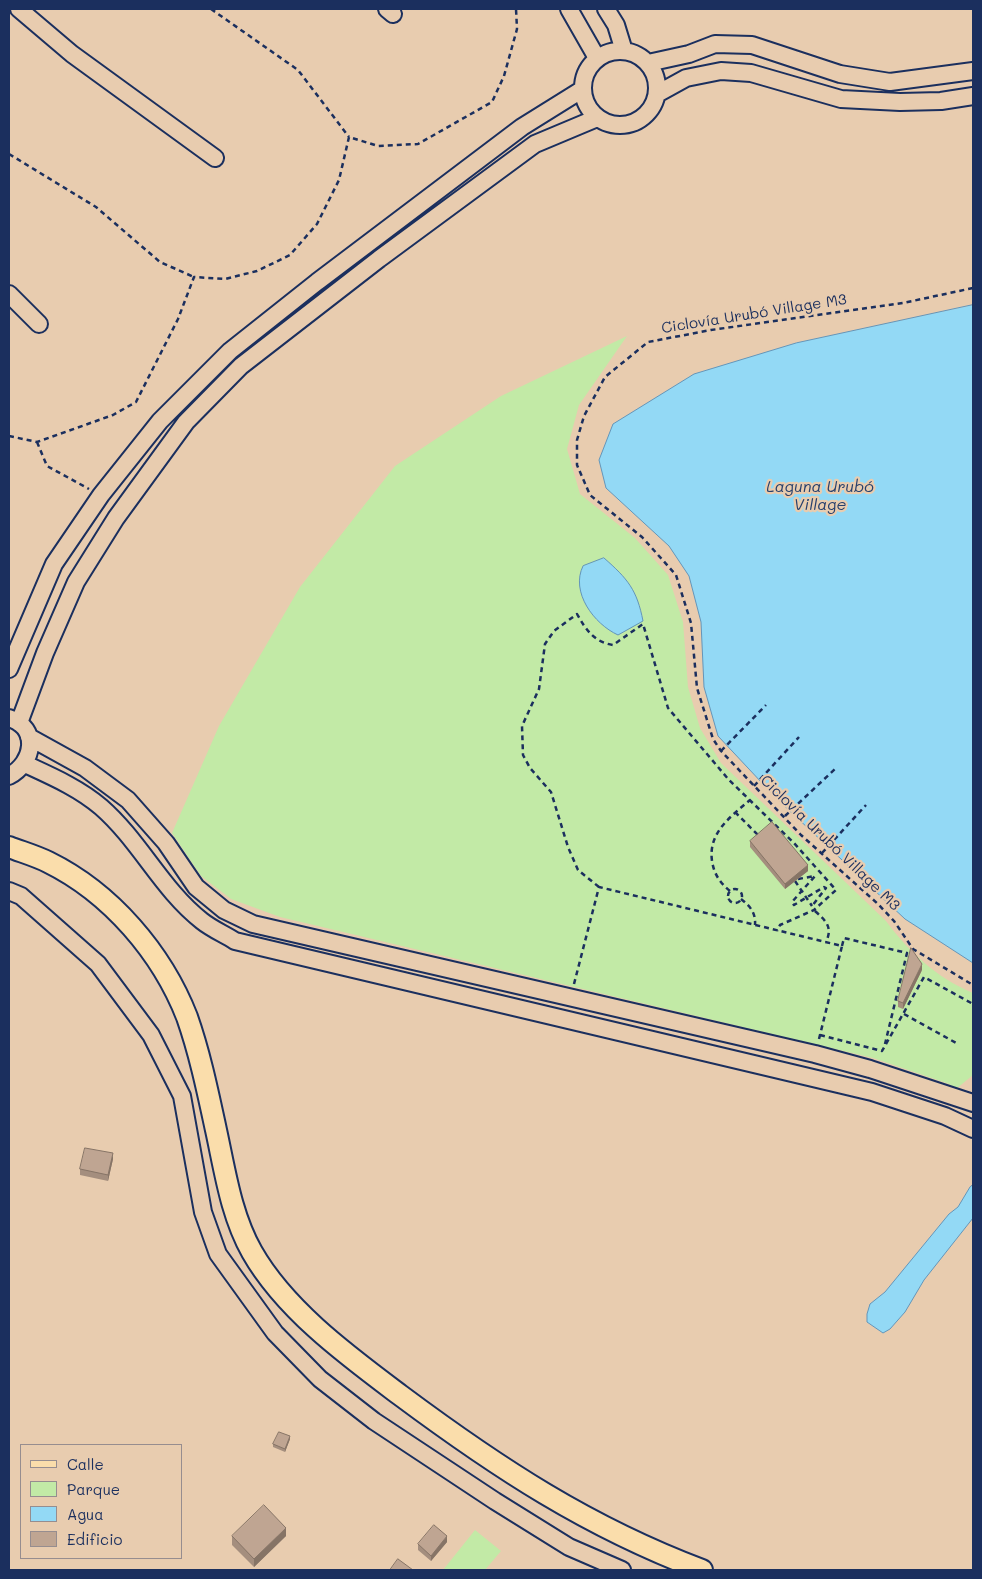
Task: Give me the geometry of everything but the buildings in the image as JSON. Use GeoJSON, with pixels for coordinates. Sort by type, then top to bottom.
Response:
{"type":"FeatureCollection","features":[{"type":"Feature","properties":{"kind":"main road"},"geometry":{"type":"LineString","coordinates":[[9,847],[48,862],[86,886],[115,910],[155,955],[186,1016],[204,1074],[235,1212],[252,1253],[283,1293],[336,1347],[476,1452],[568,1509],[649,1550],[702,1570]]}},
{"type":"Feature","properties":{"kind":"street"},"geometry":{"type":"LineString","coordinates":[[19,9],[72,54],[215,158]]}},
{"type":"Feature","properties":{"kind":"street"},"geometry":{"type":"LineString","coordinates":[[569,9],[598,58]]}},
{"type":"Feature","properties":{"kind":"street"},"geometry":{"type":"LineString","coordinates":[[606,9],[616,25],[624,51]]}},
{"type":"Feature","properties":{"kind":"street"},"geometry":{"type":"LineString","coordinates":[[648,63],[689,54],[715,44],[752,45],[840,74],[890,82],[973,71]]}},
{"type":"Feature","properties":{"kind":"street"},"geometry":{"type":"LineString","coordinates":[[624,51],[637,55],[648,63],[655,75],[656,94],[648,114],[637,122],[623,126],[610,124],[597,118],[588,108],[583,81],[588,68],[598,58],[610,52],[624,51]]}},
{"type":"Feature","properties":{"kind":"street"},"geometry":{"type":"LineString","coordinates":[[796,85],[804,63]]}},
{"type":"Feature","properties":{"kind":"street"},"geometry":{"type":"LineString","coordinates":[[656,94],[686,78],[722,71],[751,73],[841,99],[900,102],[941,101],[973,96]]}},
{"type":"Feature","properties":{"kind":"street"},"geometry":{"type":"LineString","coordinates":[[9,669],[54,564],[99,499],[160,421],[230,351],[317,282],[514,133],[583,89]]}},
{"type":"Feature","properties":{"kind":"street"},"geometry":{"type":"LineString","coordinates":[[597,118],[535,144],[241,366],[186,422],[116,518],[76,582],[14,720],[29,737],[84,768],[128,800],[166,843],[196,887],[224,910],[254,924],[806,1052],[870,1069],[973,1103]]}},
{"type":"Feature","properties":{"kind":"street"},"geometry":{"type":"LineString","coordinates":[[9,294],[39,324]]}},
{"type":"Feature","properties":{"kind":"street"},"geometry":{"type":"LineString","coordinates":[[99,499],[116,518]]}},
{"type":"Feature","properties":{"kind":"street"},"geometry":{"type":"LineString","coordinates":[[9,776],[18,772],[25,764],[30,747],[29,737]]}},
{"type":"Feature","properties":{"kind":"street"},"geometry":{"type":"LineString","coordinates":[[25,764],[66,784],[101,807],[134,842],[174,893],[202,922],[235,940],[767,1065],[872,1092],[945,1116],[973,1129]]}},
{"type":"Feature","properties":{"kind":"street"},"geometry":{"type":"LineString","coordinates":[[9,891],[20,896],[98,964],[151,1035],[182,1096],[203,1212],[218,1254],[275,1333],[320,1379],[374,1421],[495,1501],[569,1547],[622,1570]]}},
{"type":"Feature","properties":{"kind":"street"},"geometry":{"type":"LineString","coordinates":[[212,927],[224,910]]}},
{"type":"Feature","properties":{"kind":"street"},"geometry":{"type":"LineString","coordinates":[[767,1065],[772,1044]]}},
{"type":"Feature","properties":{"kind":"path"},"geometry":{"type":"LineString","coordinates":[[210,9],[298,70],[349,137],[378,146],[418,144],[492,102],[504,76],[517,29],[516,9]]}},
{"type":"Feature","properties":{"kind":"path"},"geometry":{"type":"LineString","coordinates":[[9,154],[96,207],[160,262],[194,277],[225,279],[257,271],[290,255],[317,224],[339,180],[349,137]]}},
{"type":"Feature","properties":{"kind":"path"},"geometry":{"type":"LineString","coordinates":[[9,436],[37,442],[113,415],[136,402],[178,319],[194,277]]}},
{"type":"Feature","properties":{"kind":"path","name":"Ciclovía Urubó Village M3"},"geometry":{"type":"LineString","coordinates":[[973,288],[904,303],[711,330],[648,342],[605,377],[584,416],[577,440],[577,465],[590,495],[642,536],[676,575],[691,623],[697,688],[713,739],[754,786],[822,853],[878,904],[894,921],[913,949],[973,986]]}},
{"type":"Feature","properties":{"kind":"path"},"geometry":{"type":"LineString","coordinates":[[37,442],[47,466],[99,499]]}},
{"type":"Feature","properties":{"kind":"path"},"geometry":{"type":"LineString","coordinates":[[778,930],[780,925],[814,910],[836,890],[794,843],[729,780],[668,708],[643,624],[613,645],[602,643],[588,633],[577,614],[554,631],[545,644],[539,689],[522,726],[523,756],[530,768],[551,792],[568,847],[578,870],[598,887],[842,946]]}},
{"type":"Feature","properties":{"kind":"path"},"geometry":{"type":"LineString","coordinates":[[722,751],[766,705]]}},
{"type":"Feature","properties":{"kind":"path"},"geometry":{"type":"LineString","coordinates":[[754,786],[799,738]]}},
{"type":"Feature","properties":{"kind":"path"},"geometry":{"type":"LineString","coordinates":[[784,816],[835,769]]}},
{"type":"Feature","properties":{"kind":"path"},"geometry":{"type":"LineString","coordinates":[[730,891],[722,885],[713,869],[712,842],[719,830],[735,812],[750,800]]}},
{"type":"Feature","properties":{"kind":"path"},"geometry":{"type":"LineString","coordinates":[[822,853],[866,804]]}},
{"type":"Feature","properties":{"kind":"path"},"geometry":{"type":"LineString","coordinates":[[735,812],[760,838]]}},
{"type":"Feature","properties":{"kind":"path"},"geometry":{"type":"LineString","coordinates":[[812,906],[826,888],[824,887],[807,898],[794,905],[792,902],[802,889],[815,876],[797,880],[802,889],[807,898],[812,906],[814,910],[829,925],[830,932],[826,942]]}},
{"type":"Feature","properties":{"kind":"path"},"geometry":{"type":"LineString","coordinates":[[571,997],[598,887]]}},
{"type":"Feature","properties":{"kind":"path"},"geometry":{"type":"LineString","coordinates":[[730,891],[734,889],[739,890],[741,899],[756,917],[755,925]]}},
{"type":"Feature","properties":{"kind":"path"},"geometry":{"type":"LineString","coordinates":[[730,891],[728,895],[730,901],[736,903],[741,899]]}},
{"type":"Feature","properties":{"kind":"path"},"geometry":{"type":"LineString","coordinates":[[806,1052],[816,1045],[820,1035],[844,938],[907,953],[884,1048]]}},
{"type":"Feature","properties":{"kind":"path"},"geometry":{"type":"LineString","coordinates":[[820,1035],[882,1051],[924,977],[973,1004]]}},
{"type":"Feature","properties":{"kind":"path"},"geometry":{"type":"LineString","coordinates":[[904,1014],[958,1044]]}},
{"type":"Feature","properties":{"kind":"green space"},"geometry":{"type":"Polygon","coordinates":[[[627,336],[579,405],[567,449],[580,494],[635,538],[668,575],[683,622],[688,687],[700,728],[721,763],[886,921],[914,953],[947,980],[973,993],[973,1075],[956,1089],[949,1084],[873,1058],[280,917],[231,899],[201,876],[172,833],[219,726],[300,587],[395,466],[501,396],[627,336]]]}},
{"type":"Feature","properties":{"kind":"green space"},"geometry":{"type":"Polygon","coordinates":[[[475,1530],[501,1551],[485,1570],[443,1570],[475,1530]]]}},
{"type":"Feature","properties":{"kind":"water","name":"Laguna Urubó Village"},"geometry":{"type":"Polygon","coordinates":[[[973,305],[973,963],[905,919],[778,800],[718,736],[704,687],[701,622],[689,576],[669,546],[606,488],[599,460],[613,424],[694,374],[796,343],[973,305]]]}},
{"type":"Feature","properties":{"kind":"water"},"geometry":{"type":"Polygon","coordinates":[[[604,558],[630,586],[638,601],[643,621],[618,635],[609,630],[593,615],[582,596],[580,586],[583,566],[604,558]]]}},
{"type":"Feature","properties":{"kind":"water"},"geometry":{"type":"Polygon","coordinates":[[[973,1185],[973,1218],[924,1280],[905,1312],[890,1329],[883,1333],[867,1322],[870,1304],[885,1292],[949,1214],[958,1207],[973,1185]]]}}]}
